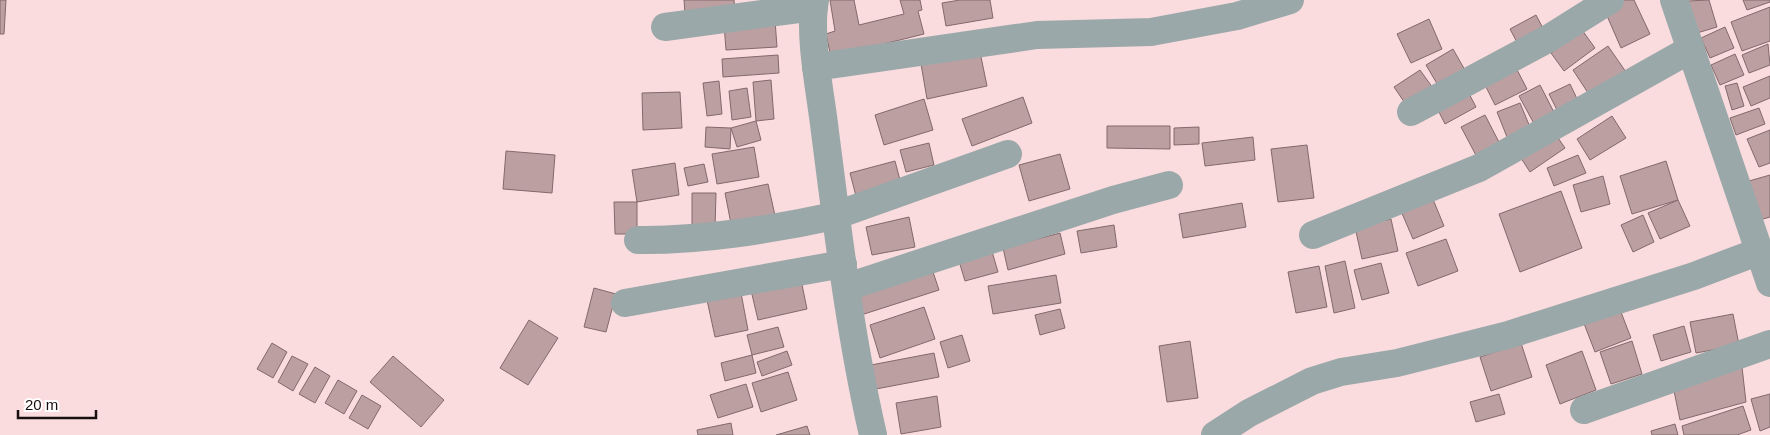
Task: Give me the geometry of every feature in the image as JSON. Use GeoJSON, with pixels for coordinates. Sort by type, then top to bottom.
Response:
{"type":"FeatureCollection","features":[{"type":"Feature","properties":{"kind":"street"},"geometry":{"type":"LineString","coordinates":[[816,67],[1037,35],[1151,32],[1237,16],[1290,0]]}},
{"type":"Feature","properties":{"kind":"street"},"geometry":{"type":"LineString","coordinates":[[1411,112],[1546,40],[1610,0]]}},
{"type":"Feature","properties":{"kind":"street"},"geometry":{"type":"LineString","coordinates":[[1215,435],[1249,413],[1312,381],[1341,372],[1397,363],[1508,335],[1694,276],[1766,264],[1691,49],[1677,1]]}},
{"type":"Feature","properties":{"kind":"street"},"geometry":{"type":"LineString","coordinates":[[664,27],[815,4],[816,67],[834,216],[845,275],[857,363],[873,435]]}},
{"type":"Feature","properties":{"kind":"street"},"geometry":{"type":"LineString","coordinates":[[1313,235],[1479,168],[1691,49]]}},
{"type":"Feature","properties":{"kind":"street"},"geometry":{"type":"LineString","coordinates":[[638,240],[718,234],[807,222],[834,216],[1008,154]]}},
{"type":"Feature","properties":{"kind":"street"},"geometry":{"type":"LineString","coordinates":[[625,303],[845,275],[1169,185]]}},
{"type":"Feature","properties":{"kind":"street"},"geometry":{"type":"LineString","coordinates":[[1584,410],[1770,344]]}},
{"type":"Feature","properties":{"kind":"building"},"geometry":{"type":"Polygon","coordinates":[[[0,0],[6,0],[4,34],[0,34],[0,0]]]}},
{"type":"Feature","properties":{"kind":"building"},"geometry":{"type":"Polygon","coordinates":[[[684,0],[734,0],[735,12],[685,14],[684,0]]]}},
{"type":"Feature","properties":{"kind":"building"},"geometry":{"type":"Polygon","coordinates":[[[830,0],[854,0],[859,25],[904,14],[900,0],[920,0],[922,10],[918,11],[924,34],[831,57],[826,34],[835,31],[830,0]]]}},
{"type":"Feature","properties":{"kind":"building"},"geometry":{"type":"Polygon","coordinates":[[[960,0],[990,0],[993,18],[946,26],[942,3],[960,0]]]}},
{"type":"Feature","properties":{"kind":"building"},"geometry":{"type":"Polygon","coordinates":[[[1624,0],[1634,0],[1650,34],[1621,48],[1604,9],[1624,0]]]}},
{"type":"Feature","properties":{"kind":"building"},"geometry":{"type":"Polygon","coordinates":[[[1709,0],[1717,27],[1697,33],[1688,1],[1709,0]]]}},
{"type":"Feature","properties":{"kind":"building"},"geometry":{"type":"Polygon","coordinates":[[[1743,0],[1770,0],[1770,2],[1747,10],[1743,0]]]}},
{"type":"Feature","properties":{"kind":"building"},"geometry":{"type":"Polygon","coordinates":[[[1770,7],[1770,41],[1742,51],[1731,22],[1770,7]]]}},
{"type":"Feature","properties":{"kind":"building"},"geometry":{"type":"Polygon","coordinates":[[[1536,15],[1546,34],[1520,48],[1510,29],[1536,15]]]}},
{"type":"Feature","properties":{"kind":"building"},"geometry":{"type":"Polygon","coordinates":[[[1429,19],[1442,49],[1411,63],[1397,34],[1429,19]]]}},
{"type":"Feature","properties":{"kind":"building"},"geometry":{"type":"Polygon","coordinates":[[[775,20],[777,47],[726,50],[724,24],[775,20]]]}},
{"type":"Feature","properties":{"kind":"building"},"geometry":{"type":"Polygon","coordinates":[[[1725,27],[1734,48],[1710,58],[1701,38],[1725,27]]]}},
{"type":"Feature","properties":{"kind":"building"},"geometry":{"type":"Polygon","coordinates":[[[1582,30],[1595,48],[1564,71],[1551,53],[1582,30]]]}},
{"type":"Feature","properties":{"kind":"building"},"geometry":{"type":"Polygon","coordinates":[[[1768,44],[1770,65],[1749,73],[1742,55],[1768,44]]]}},
{"type":"Feature","properties":{"kind":"building"},"geometry":{"type":"Polygon","coordinates":[[[1608,46],[1626,72],[1590,96],[1573,70],[1608,46]]]}},
{"type":"Feature","properties":{"kind":"building"},"geometry":{"type":"Polygon","coordinates":[[[1453,49],[1466,72],[1439,87],[1426,65],[1453,49]]]}},
{"type":"Feature","properties":{"kind":"building"},"geometry":{"type":"Polygon","coordinates":[[[980,52],[987,86],[927,99],[921,64],[980,52]]]}},
{"type":"Feature","properties":{"kind":"building"},"geometry":{"type":"Polygon","coordinates":[[[1735,54],[1744,75],[1720,85],[1711,65],[1735,54]]]}},
{"type":"Feature","properties":{"kind":"building"},"geometry":{"type":"Polygon","coordinates":[[[778,55],[779,73],[723,77],[722,59],[778,55]]]}},
{"type":"Feature","properties":{"kind":"building"},"geometry":{"type":"Polygon","coordinates":[[[1514,64],[1527,89],[1495,105],[1483,81],[1514,64]]]}},
{"type":"Feature","properties":{"kind":"building"},"geometry":{"type":"Polygon","coordinates":[[[1420,70],[1435,91],[1409,109],[1394,87],[1420,70]]]}},
{"type":"Feature","properties":{"kind":"building"},"geometry":{"type":"Polygon","coordinates":[[[1770,76],[1770,98],[1751,106],[1743,87],[1770,76]]]}},
{"type":"Feature","properties":{"kind":"building"},"geometry":{"type":"Polygon","coordinates":[[[771,80],[774,119],[756,121],[753,82],[771,80]]]}},
{"type":"Feature","properties":{"kind":"building"},"geometry":{"type":"Polygon","coordinates":[[[719,81],[722,114],[707,116],[703,83],[719,81]]]}},
{"type":"Feature","properties":{"kind":"building"},"geometry":{"type":"Polygon","coordinates":[[[1737,83],[1744,106],[1732,110],[1725,86],[1737,83]]]}},
{"type":"Feature","properties":{"kind":"building"},"geometry":{"type":"Polygon","coordinates":[[[1570,84],[1580,105],[1559,114],[1549,94],[1570,84]]]}},
{"type":"Feature","properties":{"kind":"building"},"geometry":{"type":"Polygon","coordinates":[[[1540,85],[1558,120],[1538,131],[1519,96],[1540,85]]]}},
{"type":"Feature","properties":{"kind":"building"},"geometry":{"type":"Polygon","coordinates":[[[1465,86],[1476,107],[1445,124],[1434,102],[1465,86]]]}},
{"type":"Feature","properties":{"kind":"building"},"geometry":{"type":"Polygon","coordinates":[[[747,88],[751,117],[732,120],[729,91],[747,88]]]}},
{"type":"Feature","properties":{"kind":"building"},"geometry":{"type":"Polygon","coordinates":[[[680,92],[682,128],[643,130],[642,93],[680,92]]]}},
{"type":"Feature","properties":{"kind":"building"},"geometry":{"type":"Polygon","coordinates":[[[1023,97],[1032,123],[972,146],[962,119],[1023,97]]]}},
{"type":"Feature","properties":{"kind":"building"},"geometry":{"type":"Polygon","coordinates":[[[924,99],[933,130],[884,145],[875,115],[924,99]]]}},
{"type":"Feature","properties":{"kind":"building"},"geometry":{"type":"Polygon","coordinates":[[[1520,103],[1532,132],[1509,142],[1497,112],[1520,103]]]}},
{"type":"Feature","properties":{"kind":"building"},"geometry":{"type":"Polygon","coordinates":[[[1759,108],[1765,124],[1736,135],[1730,118],[1759,108]]]}},
{"type":"Feature","properties":{"kind":"building"},"geometry":{"type":"Polygon","coordinates":[[[1485,115],[1501,146],[1478,159],[1461,127],[1485,115]]]}},
{"type":"Feature","properties":{"kind":"building"},"geometry":{"type":"Polygon","coordinates":[[[1612,116],[1626,138],[1590,160],[1577,139],[1612,116]]]}},
{"type":"Feature","properties":{"kind":"building"},"geometry":{"type":"Polygon","coordinates":[[[756,121],[761,140],[737,147],[731,128],[756,121]]]}},
{"type":"Feature","properties":{"kind":"building"},"geometry":{"type":"Polygon","coordinates":[[[1107,126],[1170,126],[1170,149],[1107,148],[1107,126]]]}},
{"type":"Feature","properties":{"kind":"building"},"geometry":{"type":"Polygon","coordinates":[[[706,127],[731,128],[730,149],[705,147],[706,127]]]}},
{"type":"Feature","properties":{"kind":"building"},"geometry":{"type":"Polygon","coordinates":[[[1199,127],[1199,144],[1174,145],[1174,128],[1199,127]]]}},
{"type":"Feature","properties":{"kind":"building"},"geometry":{"type":"Polygon","coordinates":[[[1770,130],[1770,163],[1759,167],[1747,139],[1770,130]]]}},
{"type":"Feature","properties":{"kind":"building"},"geometry":{"type":"Polygon","coordinates":[[[1554,132],[1565,148],[1530,172],[1519,155],[1554,132]]]}},
{"type":"Feature","properties":{"kind":"building"},"geometry":{"type":"Polygon","coordinates":[[[1253,137],[1255,160],[1205,166],[1202,143],[1253,137]]]}},
{"type":"Feature","properties":{"kind":"building"},"geometry":{"type":"Polygon","coordinates":[[[929,143],[934,165],[906,172],[900,150],[929,143]]]}},
{"type":"Feature","properties":{"kind":"building"},"geometry":{"type":"Polygon","coordinates":[[[1307,145],[1314,198],[1278,202],[1271,149],[1307,145]]]}},
{"type":"Feature","properties":{"kind":"building"},"geometry":{"type":"Polygon","coordinates":[[[754,147],[759,177],[717,184],[712,154],[754,147]]]}},
{"type":"Feature","properties":{"kind":"building"},"geometry":{"type":"Polygon","coordinates":[[[506,151],[555,155],[552,193],[503,189],[506,151]]]}},
{"type":"Feature","properties":{"kind":"building"},"geometry":{"type":"Polygon","coordinates":[[[1060,154],[1070,189],[1029,201],[1019,165],[1060,154]]]}},
{"type":"Feature","properties":{"kind":"building"},"geometry":{"type":"Polygon","coordinates":[[[1578,155],[1586,173],[1554,186],[1547,168],[1578,155]]]}},
{"type":"Feature","properties":{"kind":"building"},"geometry":{"type":"Polygon","coordinates":[[[895,161],[901,184],[856,196],[850,173],[895,161]]]}},
{"type":"Feature","properties":{"kind":"building"},"geometry":{"type":"Polygon","coordinates":[[[1666,161],[1678,200],[1632,214],[1620,176],[1666,161]]]}},
{"type":"Feature","properties":{"kind":"building"},"geometry":{"type":"Polygon","coordinates":[[[675,163],[679,195],[637,202],[632,170],[675,163]]]}},
{"type":"Feature","properties":{"kind":"building"},"geometry":{"type":"Polygon","coordinates":[[[704,164],[708,182],[688,186],[684,168],[704,164]]]}},
{"type":"Feature","properties":{"kind":"building"},"geometry":{"type":"Polygon","coordinates":[[[1770,175],[1770,217],[1759,220],[1749,181],[1770,175]]]}},
{"type":"Feature","properties":{"kind":"building"},"geometry":{"type":"Polygon","coordinates":[[[1603,176],[1610,204],[1581,212],[1573,185],[1603,176]]]}},
{"type":"Feature","properties":{"kind":"building"},"geometry":{"type":"Polygon","coordinates":[[[768,184],[776,220],[732,229],[725,193],[768,184]]]}},
{"type":"Feature","properties":{"kind":"building"},"geometry":{"type":"Polygon","coordinates":[[[1561,191],[1582,248],[1520,272],[1499,214],[1561,191]]]}},
{"type":"Feature","properties":{"kind":"building"},"geometry":{"type":"Polygon","coordinates":[[[692,193],[716,193],[715,229],[692,229],[692,193]]]}},
{"type":"Feature","properties":{"kind":"building"},"geometry":{"type":"Polygon","coordinates":[[[1432,197],[1444,226],[1413,239],[1401,211],[1432,197]]]}},
{"type":"Feature","properties":{"kind":"building"},"geometry":{"type":"Polygon","coordinates":[[[1678,200],[1690,226],[1660,239],[1648,213],[1678,200]]]}},
{"type":"Feature","properties":{"kind":"building"},"geometry":{"type":"Polygon","coordinates":[[[614,202],[637,202],[637,234],[615,234],[614,202]]]}},
{"type":"Feature","properties":{"kind":"building"},"geometry":{"type":"Polygon","coordinates":[[[1242,203],[1246,227],[1183,238],[1179,214],[1242,203]]]}},
{"type":"Feature","properties":{"kind":"building"},"geometry":{"type":"Polygon","coordinates":[[[1643,215],[1654,242],[1633,252],[1621,225],[1643,215]]]}},
{"type":"Feature","properties":{"kind":"building"},"geometry":{"type":"Polygon","coordinates":[[[909,217],[915,247],[872,255],[866,227],[909,217]]]}},
{"type":"Feature","properties":{"kind":"building"},"geometry":{"type":"Polygon","coordinates":[[[1391,219],[1398,251],[1362,259],[1355,227],[1391,219]]]}},
{"type":"Feature","properties":{"kind":"building"},"geometry":{"type":"Polygon","coordinates":[[[1114,225],[1117,247],[1081,253],[1077,231],[1114,225]]]}},
{"type":"Feature","properties":{"kind":"building"},"geometry":{"type":"Polygon","coordinates":[[[1060,233],[1065,254],[1008,270],[1003,248],[1060,233]]]}},
{"type":"Feature","properties":{"kind":"building"},"geometry":{"type":"Polygon","coordinates":[[[1446,239],[1458,271],[1418,286],[1406,253],[1446,239]]]}},
{"type":"Feature","properties":{"kind":"building"},"geometry":{"type":"Polygon","coordinates":[[[991,248],[998,272],[965,281],[958,258],[991,248]]]}},
{"type":"Feature","properties":{"kind":"building"},"geometry":{"type":"Polygon","coordinates":[[[1345,261],[1355,308],[1334,313],[1325,266],[1345,261]]]}},
{"type":"Feature","properties":{"kind":"building"},"geometry":{"type":"Polygon","coordinates":[[[1381,263],[1389,293],[1362,300],[1354,270],[1381,263]]]}},
{"type":"Feature","properties":{"kind":"building"},"geometry":{"type":"Polygon","coordinates":[[[931,266],[939,290],[861,315],[853,292],[931,266]]]}},
{"type":"Feature","properties":{"kind":"building"},"geometry":{"type":"Polygon","coordinates":[[[1319,266],[1327,307],[1296,313],[1288,272],[1319,266]]]}},
{"type":"Feature","properties":{"kind":"building"},"geometry":{"type":"Polygon","coordinates":[[[800,275],[807,309],[758,320],[750,286],[800,275]]]}},
{"type":"Feature","properties":{"kind":"building"},"geometry":{"type":"Polygon","coordinates":[[[1056,275],[1061,303],[993,314],[988,286],[1056,275]]]}},
{"type":"Feature","properties":{"kind":"building"},"geometry":{"type":"Polygon","coordinates":[[[594,288],[616,294],[606,332],[584,327],[594,288]]]}},
{"type":"Feature","properties":{"kind":"building"},"geometry":{"type":"Polygon","coordinates":[[[741,293],[748,330],[715,337],[707,300],[741,293]]]}},
{"type":"Feature","properties":{"kind":"building"},"geometry":{"type":"Polygon","coordinates":[[[924,307],[935,339],[880,358],[870,325],[924,307]]]}},
{"type":"Feature","properties":{"kind":"building"},"geometry":{"type":"Polygon","coordinates":[[[1619,307],[1631,338],[1595,352],[1583,321],[1619,307]]]}},
{"type":"Feature","properties":{"kind":"building"},"geometry":{"type":"Polygon","coordinates":[[[1060,309],[1065,328],[1040,335],[1035,315],[1060,309]]]}},
{"type":"Feature","properties":{"kind":"building"},"geometry":{"type":"Polygon","coordinates":[[[1733,314],[1739,345],[1696,353],[1690,322],[1733,314]]]}},
{"type":"Feature","properties":{"kind":"building"},"geometry":{"type":"Polygon","coordinates":[[[529,320],[558,338],[528,385],[500,368],[529,320]]]}},
{"type":"Feature","properties":{"kind":"building"},"geometry":{"type":"Polygon","coordinates":[[[1684,326],[1691,352],[1661,361],[1653,335],[1684,326]]]}},
{"type":"Feature","properties":{"kind":"building"},"geometry":{"type":"Polygon","coordinates":[[[778,327],[784,347],[752,355],[747,335],[778,327]]]}},
{"type":"Feature","properties":{"kind":"building"},"geometry":{"type":"Polygon","coordinates":[[[962,335],[970,361],[948,368],[940,342],[962,335]]]}},
{"type":"Feature","properties":{"kind":"building"},"geometry":{"type":"Polygon","coordinates":[[[1190,341],[1198,398],[1167,402],[1159,346],[1190,341]]]}},
{"type":"Feature","properties":{"kind":"building"},"geometry":{"type":"Polygon","coordinates":[[[1632,341],[1642,374],[1611,384],[1600,352],[1632,341]]]}},
{"type":"Feature","properties":{"kind":"building"},"geometry":{"type":"Polygon","coordinates":[[[272,343],[287,352],[273,378],[257,369],[272,343]]]}},
{"type":"Feature","properties":{"kind":"building"},"geometry":{"type":"Polygon","coordinates":[[[1521,343],[1532,377],[1491,391],[1480,357],[1521,343]]]}},
{"type":"Feature","properties":{"kind":"building"},"geometry":{"type":"Polygon","coordinates":[[[787,351],[792,365],[762,376],[757,362],[787,351]]]}},
{"type":"Feature","properties":{"kind":"building"},"geometry":{"type":"Polygon","coordinates":[[[1582,351],[1596,390],[1560,404],[1546,365],[1582,351]]]}},
{"type":"Feature","properties":{"kind":"building"},"geometry":{"type":"Polygon","coordinates":[[[934,353],[939,377],[876,389],[871,365],[934,353]]]}},
{"type":"Feature","properties":{"kind":"building"},"geometry":{"type":"Polygon","coordinates":[[[752,355],[756,373],[725,381],[721,363],[752,355]]]}},
{"type":"Feature","properties":{"kind":"building"},"geometry":{"type":"Polygon","coordinates":[[[292,356],[308,364],[293,391],[278,382],[292,356]]]}},
{"type":"Feature","properties":{"kind":"building"},"geometry":{"type":"Polygon","coordinates":[[[393,356],[444,400],[421,427],[370,382],[393,356]]]}},
{"type":"Feature","properties":{"kind":"building"},"geometry":{"type":"Polygon","coordinates":[[[315,367],[330,376],[315,403],[299,394],[315,367]]]}},
{"type":"Feature","properties":{"kind":"building"},"geometry":{"type":"Polygon","coordinates":[[[1742,367],[1746,402],[1680,420],[1673,386],[1742,367]]]}},
{"type":"Feature","properties":{"kind":"building"},"geometry":{"type":"Polygon","coordinates":[[[788,372],[797,400],[761,412],[752,383],[788,372]]]}},
{"type":"Feature","properties":{"kind":"building"},"geometry":{"type":"Polygon","coordinates":[[[338,380],[357,391],[344,414],[325,403],[338,380]]]}},
{"type":"Feature","properties":{"kind":"building"},"geometry":{"type":"Polygon","coordinates":[[[746,384],[753,407],[718,418],[710,395],[746,384]]]}},
{"type":"Feature","properties":{"kind":"building"},"geometry":{"type":"Polygon","coordinates":[[[1499,394],[1505,414],[1476,422],[1470,402],[1499,394]]]}},
{"type":"Feature","properties":{"kind":"building"},"geometry":{"type":"Polygon","coordinates":[[[1770,394],[1770,427],[1760,431],[1751,399],[1770,394]]]}},
{"type":"Feature","properties":{"kind":"building"},"geometry":{"type":"Polygon","coordinates":[[[362,395],[381,406],[368,429],[349,418],[362,395]]]}},
{"type":"Feature","properties":{"kind":"building"},"geometry":{"type":"Polygon","coordinates":[[[937,396],[941,427],[901,434],[896,403],[937,396]]]}},
{"type":"Feature","properties":{"kind":"building"},"geometry":{"type":"Polygon","coordinates":[[[1743,406],[1751,430],[1737,435],[1684,435],[1682,426],[1743,406]]]}},
{"type":"Feature","properties":{"kind":"building"},"geometry":{"type":"Polygon","coordinates":[[[731,423],[733,435],[698,435],[697,430],[731,423]]]}},
{"type":"Feature","properties":{"kind":"building"},"geometry":{"type":"Polygon","coordinates":[[[1675,424],[1678,435],[1652,435],[1651,431],[1675,424]]]}},
{"type":"Feature","properties":{"kind":"building"},"geometry":{"type":"Polygon","coordinates":[[[807,426],[810,435],[776,435],[807,426]]]}}]}
